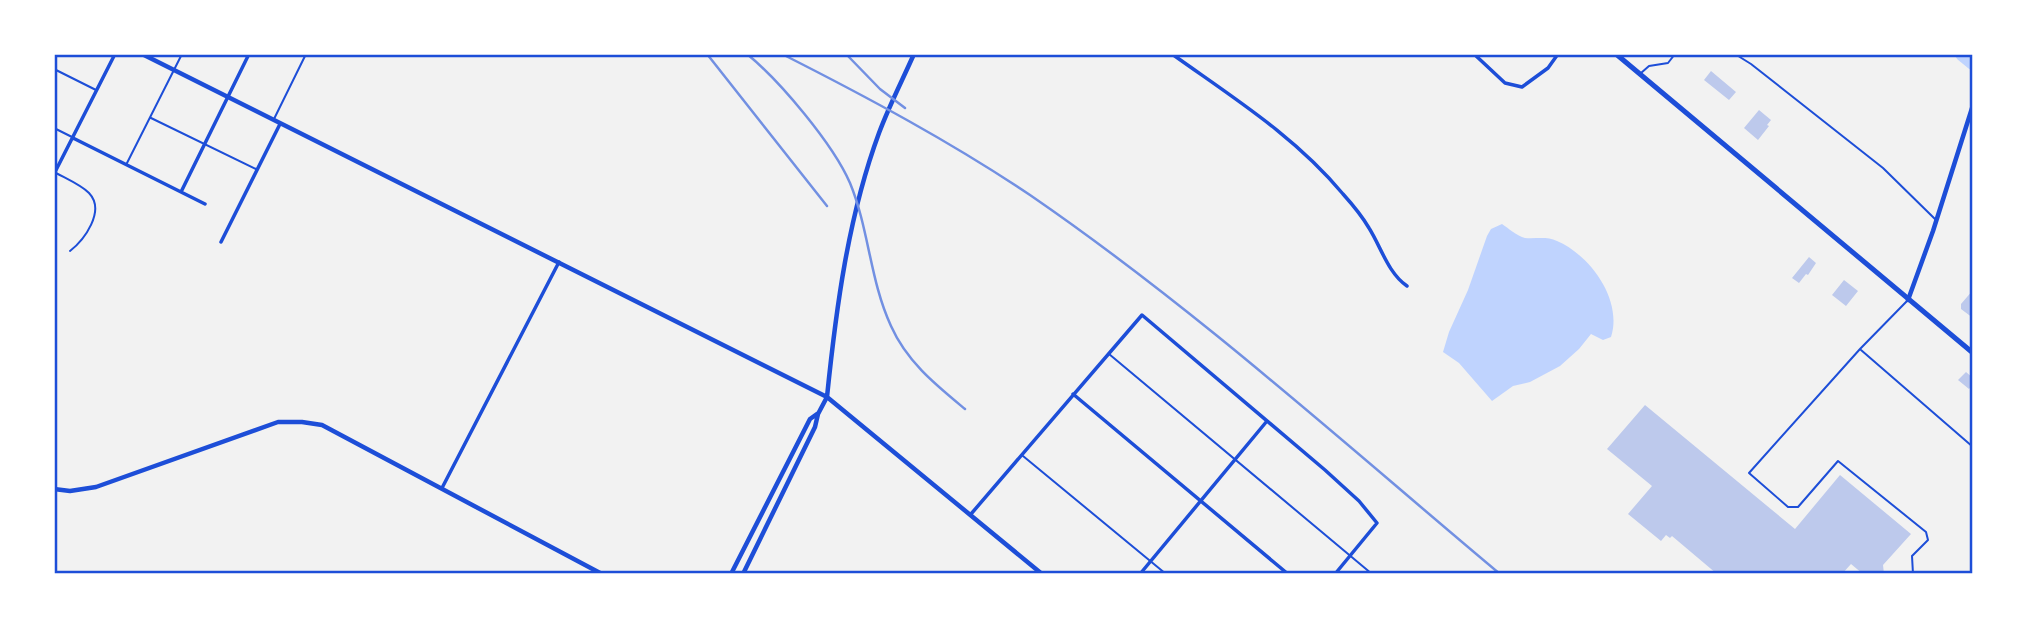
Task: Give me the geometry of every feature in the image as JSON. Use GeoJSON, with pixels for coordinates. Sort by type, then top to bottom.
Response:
{"type":"FeatureCollection","features":[{"type":"Feature","properties":{"kind":"highway"},"geometry":{"type":"LineString","coordinates":[[1616,54],[1973,354]]}},
{"type":"Feature","properties":{"kind":"main road"},"geometry":{"type":"LineString","coordinates":[[142,54],[827,397],[1042,574]]}},
{"type":"Feature","properties":{"kind":"main road"},"geometry":{"type":"LineString","coordinates":[[743,574],[815,428],[818,414],[827,397],[842,283],[864,179],[879,133],[914,54]]}},
{"type":"Feature","properties":{"kind":"main road"},"geometry":{"type":"LineString","coordinates":[[1908,300],[1937,221],[1973,105]]}},
{"type":"Feature","properties":{"kind":"main road"},"geometry":{"type":"LineString","coordinates":[[732,574],[810,419],[818,414]]}},
{"type":"Feature","properties":{"kind":"main road"},"geometry":{"type":"LineString","coordinates":[[54,489],[70,491],[96,487],[278,422],[322,425],[601,574]]}},
{"type":"Feature","properties":{"kind":"street"},"geometry":{"type":"LineString","coordinates":[[55,173],[115,54]]}},
{"type":"Feature","properties":{"kind":"street"},"geometry":{"type":"LineString","coordinates":[[181,192],[249,54]]}},
{"type":"Feature","properties":{"kind":"street"},"geometry":{"type":"LineString","coordinates":[[1172,54],[1300,148],[1360,215],[1395,275],[1407,286]]}},
{"type":"Feature","properties":{"kind":"street"},"geometry":{"type":"LineString","coordinates":[[1474,54],[1506,83],[1522,87],[1548,68],[1558,54]]}},
{"type":"Feature","properties":{"kind":"street"},"geometry":{"type":"LineString","coordinates":[[221,242],[280,124]]}},
{"type":"Feature","properties":{"kind":"street"},"geometry":{"type":"LineString","coordinates":[[73,138],[205,204]]}},
{"type":"Feature","properties":{"kind":"street"},"geometry":{"type":"LineString","coordinates":[[442,488],[559,262]]}},
{"type":"Feature","properties":{"kind":"street"},"geometry":{"type":"LineString","coordinates":[[971,514],[1142,314],[1359,500],[1377,523],[1335,574]]}},
{"type":"Feature","properties":{"kind":"street"},"geometry":{"type":"LineString","coordinates":[[1073,394],[1288,574]]}},
{"type":"Feature","properties":{"kind":"street"},"geometry":{"type":"LineString","coordinates":[[1140,574],[1267,421]]}},
{"type":"Feature","properties":{"kind":"lane"},"geometry":{"type":"LineString","coordinates":[[126,164],[182,54]]}},
{"type":"Feature","properties":{"kind":"lane"},"geometry":{"type":"LineString","coordinates":[[274,121],[306,54]]}},
{"type":"Feature","properties":{"kind":"lane"},"geometry":{"type":"LineString","coordinates":[[1640,74],[1648,66],[1668,63],[1675,54]]}},
{"type":"Feature","properties":{"kind":"lane"},"geometry":{"type":"LineString","coordinates":[[1735,54],[1883,168],[1937,221]]}},
{"type":"Feature","properties":{"kind":"lane"},"geometry":{"type":"LineString","coordinates":[[54,69],[97,90]]}},
{"type":"Feature","properties":{"kind":"lane"},"geometry":{"type":"LineString","coordinates":[[150,118],[257,170]]}},
{"type":"Feature","properties":{"kind":"lane"},"geometry":{"type":"LineString","coordinates":[[54,128],[73,138]]}},
{"type":"Feature","properties":{"kind":"lane"},"geometry":{"type":"LineString","coordinates":[[55,173],[88,192],[93,199],[93,218],[88,232],[70,251]]}},
{"type":"Feature","properties":{"kind":"lane"},"geometry":{"type":"LineString","coordinates":[[1908,300],[1749,472],[1788,507],[1798,508],[1838,461],[1926,532],[1928,540],[1912,556],[1913,574]]}},
{"type":"Feature","properties":{"kind":"lane"},"geometry":{"type":"LineString","coordinates":[[1860,349],[1973,447]]}},
{"type":"Feature","properties":{"kind":"lane"},"geometry":{"type":"LineString","coordinates":[[1109,353],[1372,574]]}},
{"type":"Feature","properties":{"kind":"lane"},"geometry":{"type":"LineString","coordinates":[[1022,455],[1166,574]]}},
{"type":"Feature","properties":{"kind":"water"},"geometry":{"type":"Polygon","coordinates":[[[1502,224],[1525,238],[1553,239],[1581,257],[1601,280],[1608,294],[1613,323],[1611,337],[1603,340],[1591,334],[1560,366],[1530,382],[1513,386],[1492,401],[1459,363],[1443,352],[1487,236],[1491,229],[1502,224]]]}},
{"type":"Feature","properties":{"kind":"building"},"geometry":{"type":"Polygon","coordinates":[[[1711,71],[1736,92],[1729,100],[1704,80],[1711,71]]]}},
{"type":"Feature","properties":{"kind":"building"},"geometry":{"type":"Polygon","coordinates":[[[1759,110],[1771,120],[1758,140],[1744,128],[1759,110]]]}},
{"type":"Feature","properties":{"kind":"building"},"geometry":{"type":"Polygon","coordinates":[[[1809,257],[1816,263],[1799,283],[1792,278],[1809,257]]]}},
{"type":"Feature","properties":{"kind":"building"},"geometry":{"type":"Polygon","coordinates":[[[1844,280],[1858,291],[1846,306],[1832,295],[1844,280]]]}},
{"type":"Feature","properties":{"kind":"building"},"geometry":{"type":"Polygon","coordinates":[[[1973,290],[1973,318],[1961,309],[1961,304],[1973,290]]]}},
{"type":"Feature","properties":{"kind":"building"},"geometry":{"type":"Polygon","coordinates":[[[1966,372],[1973,378],[1969,389],[1958,380],[1966,372]]]}},
{"type":"Feature","properties":{"kind":"building"},"geometry":{"type":"Polygon","coordinates":[[[1645,405],[1795,529],[1840,475],[1911,534],[1883,565],[1884,574],[1863,574],[1851,564],[1842,574],[1717,574],[1672,536],[1670,538],[1666,535],[1661,541],[1628,514],[1652,486],[1607,449],[1645,405]]]}},
{"type":"Feature","properties":{"kind":"waterway"},"geometry":{"type":"LineString","coordinates":[[1962,54],[1973,63]]}},
{"type":"Feature","properties":{"kind":"railway"},"geometry":{"type":"LineString","coordinates":[[707,54],[827,206]]}},
{"type":"Feature","properties":{"kind":"railway"},"geometry":{"type":"LineString","coordinates":[[747,54],[775,80],[804,114],[842,167],[856,201],[878,291],[891,326],[914,362],[965,409]]}},
{"type":"Feature","properties":{"kind":"railway"},"geometry":{"type":"LineString","coordinates":[[782,54],[939,138],[1030,195],[1092,239],[1211,331],[1500,574]]}},
{"type":"Feature","properties":{"kind":"railway"},"geometry":{"type":"LineString","coordinates":[[846,54],[880,89],[905,108]]}}]}
